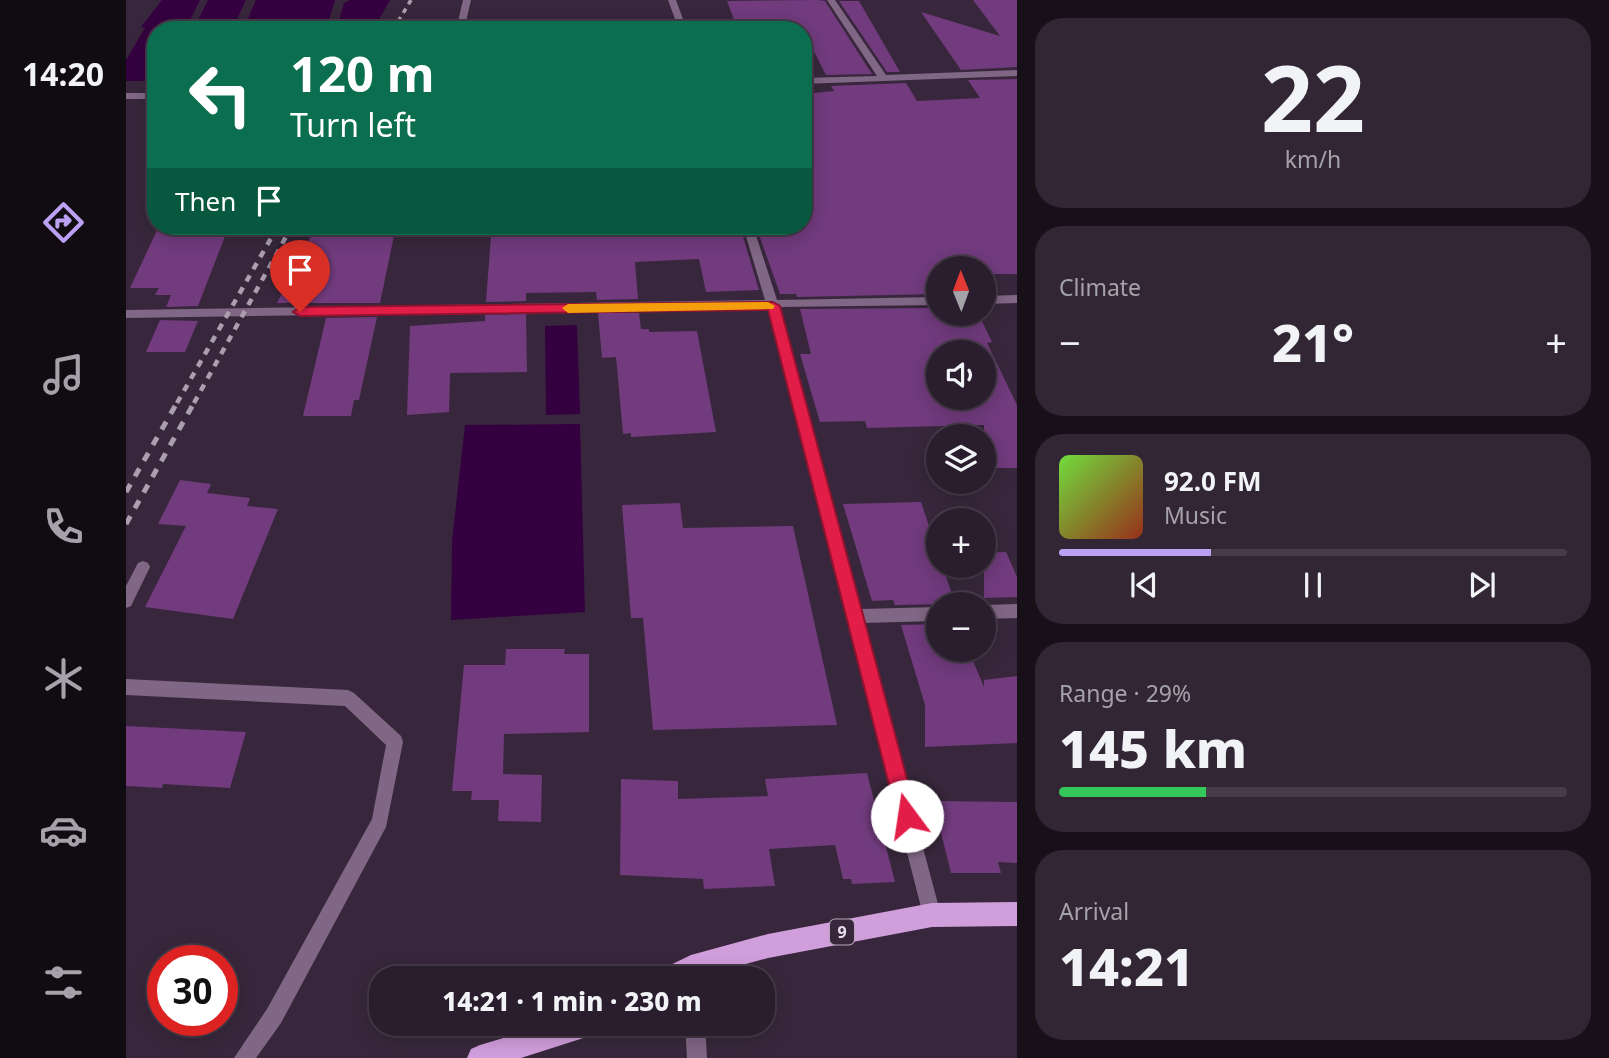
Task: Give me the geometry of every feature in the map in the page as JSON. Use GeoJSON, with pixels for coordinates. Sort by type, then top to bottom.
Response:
{"type":"FeatureCollection","features":[{"type":"Feature","properties":{"kind":"main road","name":"9"},"geometry":{"type":"LineString","coordinates":[[711,966],[768,946],[932,915],[1017,914]]}},
{"type":"Feature","properties":{"kind":"main road"},"geometry":{"type":"LineString","coordinates":[[480,1058],[551,1036]]}},
{"type":"Feature","properties":{"kind":"street"},"geometry":{"type":"LineString","coordinates":[[462,21],[467,0]]}},
{"type":"Feature","properties":{"kind":"street"},"geometry":{"type":"LineString","coordinates":[[672,0],[680,21]]}},
{"type":"Feature","properties":{"kind":"street"},"geometry":{"type":"LineString","coordinates":[[831,0],[883,78]]}},
{"type":"Feature","properties":{"kind":"street"},"geometry":{"type":"LineString","coordinates":[[812,81],[1017,74]]}},
{"type":"Feature","properties":{"kind":"street"},"geometry":{"type":"LineString","coordinates":[[126,96],[147,96]]}},
{"type":"Feature","properties":{"kind":"street"},"geometry":{"type":"LineString","coordinates":[[751,235],[773,306],[856,616],[932,915]]}},
{"type":"Feature","properties":{"kind":"street"},"geometry":{"type":"LineString","coordinates":[[996,300],[1017,299]]}},
{"type":"Feature","properties":{"kind":"street"},"geometry":{"type":"LineString","coordinates":[[126,313],[773,306],[926,301]]}},
{"type":"Feature","properties":{"kind":"street"},"geometry":{"type":"LineString","coordinates":[[126,601],[143,567]]}},
{"type":"Feature","properties":{"kind":"street"},"geometry":{"type":"LineString","coordinates":[[996,612],[1017,611]]}},
{"type":"Feature","properties":{"kind":"street"},"geometry":{"type":"LineString","coordinates":[[856,616],[926,614]]}},
{"type":"Feature","properties":{"kind":"street"},"geometry":{"type":"LineString","coordinates":[[126,687],[348,698],[396,742],[380,821],[274,1016],[244,1058]]}},
{"type":"Feature","properties":{"kind":"street"},"geometry":{"type":"LineString","coordinates":[[696,1036],[697,1058]]}},
{"type":"Feature","properties":{"kind":"shaded area"},"geometry":{"type":"Polygon","coordinates":[[[162,0],[200,0],[190,21],[147,21],[147,81],[126,81],[126,60],[145,28],[141,27],[162,0]]]}},
{"type":"Feature","properties":{"kind":"shaded area"},"geometry":{"type":"Polygon","coordinates":[[[208,0],[246,0],[236,21],[198,21],[208,0]]]}},
{"type":"Feature","properties":{"kind":"shaded area"},"geometry":{"type":"Polygon","coordinates":[[[256,0],[335,0],[329,21],[247,21],[256,0]]]}},
{"type":"Feature","properties":{"kind":"shaded area"},"geometry":{"type":"Polygon","coordinates":[[[350,0],[390,0],[378,21],[339,21],[344,3],[350,0]]]}},
{"type":"Feature","properties":{"kind":"shaded area"},"geometry":{"type":"Polygon","coordinates":[[[577,325],[580,414],[546,415],[545,326],[577,325]]]}},
{"type":"Feature","properties":{"kind":"shaded area"},"geometry":{"type":"Polygon","coordinates":[[[580,424],[585,612],[451,620],[452,541],[465,425],[580,424]]]}},
{"type":"Feature","properties":{"kind":"building"},"geometry":{"type":"Polygon","coordinates":[[[973,0],[1017,0],[1017,67],[961,70],[921,12],[1000,36],[973,0]]]}},
{"type":"Feature","properties":{"kind":"building"},"geometry":{"type":"Polygon","coordinates":[[[727,1],[825,1],[872,74],[826,75],[812,48],[812,21],[735,21],[727,1]]]}},
{"type":"Feature","properties":{"kind":"building"},"geometry":{"type":"Polygon","coordinates":[[[839,1],[859,1],[900,72],[887,72],[839,1]]]}},
{"type":"Feature","properties":{"kind":"building"},"geometry":{"type":"Polygon","coordinates":[[[1017,79],[1017,274],[996,274],[996,256],[926,256],[926,294],[797,297],[796,294],[780,294],[759,235],[812,235],[812,93],[834,91],[831,86],[906,83],[917,101],[980,98],[968,80],[1017,79]]]}},
{"type":"Feature","properties":{"kind":"building"},"geometry":{"type":"Polygon","coordinates":[[[155,235],[226,235],[198,306],[166,307],[171,295],[155,295],[159,288],[130,288],[155,235]]]}},
{"type":"Feature","properties":{"kind":"building"},"geometry":{"type":"Polygon","coordinates":[[[311,235],[394,235],[380,303],[277,303],[311,235]]]}},
{"type":"Feature","properties":{"kind":"building"},"geometry":{"type":"Polygon","coordinates":[[[742,235],[759,290],[706,292],[699,259],[635,262],[638,299],[597,300],[596,292],[526,293],[526,301],[486,302],[491,236],[742,235]]]}},
{"type":"Feature","properties":{"kind":"building"},"geometry":{"type":"Polygon","coordinates":[[[926,308],[926,326],[984,326],[991,340],[926,340],[926,410],[996,410],[996,362],[1017,405],[1017,468],[996,468],[996,424],[926,424],[926,426],[867,428],[865,421],[820,422],[800,354],[811,354],[800,309],[926,308]]]}},
{"type":"Feature","properties":{"kind":"building"},"geometry":{"type":"Polygon","coordinates":[[[598,313],[639,313],[641,329],[649,329],[649,332],[697,331],[716,432],[631,437],[631,433],[623,434],[616,357],[602,358],[598,313]]]}},
{"type":"Feature","properties":{"kind":"building"},"geometry":{"type":"Polygon","coordinates":[[[526,314],[527,372],[450,373],[449,412],[407,415],[410,326],[485,321],[485,315],[526,314]]]}},
{"type":"Feature","properties":{"kind":"building"},"geometry":{"type":"Polygon","coordinates":[[[377,317],[359,400],[354,400],[351,416],[303,416],[326,318],[377,317]]]}},
{"type":"Feature","properties":{"kind":"building"},"geometry":{"type":"Polygon","coordinates":[[[160,320],[198,321],[185,352],[146,352],[160,320]]]}},
{"type":"Feature","properties":{"kind":"building"},"geometry":{"type":"Polygon","coordinates":[[[180,480],[211,484],[207,493],[250,498],[247,506],[278,509],[233,619],[145,607],[186,526],[158,524],[180,480]]]}},
{"type":"Feature","properties":{"kind":"building"},"geometry":{"type":"Polygon","coordinates":[[[921,502],[926,517],[926,578],[946,578],[951,592],[926,592],[926,604],[895,605],[893,600],[872,601],[843,504],[921,502]]]}},
{"type":"Feature","properties":{"kind":"building"},"geometry":{"type":"Polygon","coordinates":[[[680,503],[683,528],[793,526],[837,725],[653,730],[643,618],[631,618],[622,505],[680,503]]]}},
{"type":"Feature","properties":{"kind":"building"},"geometry":{"type":"Polygon","coordinates":[[[996,552],[1006,552],[1017,577],[1017,597],[996,598],[996,592],[984,592],[984,578],[996,578],[996,552]]]}},
{"type":"Feature","properties":{"kind":"building"},"geometry":{"type":"Polygon","coordinates":[[[926,624],[926,662],[973,662],[984,687],[984,680],[1017,676],[1017,743],[925,747],[925,705],[901,625],[926,624]]]}},
{"type":"Feature","properties":{"kind":"building"},"geometry":{"type":"Polygon","coordinates":[[[506,649],[565,649],[564,654],[589,654],[589,732],[504,734],[503,774],[542,775],[541,822],[498,821],[499,800],[471,800],[472,791],[452,791],[464,665],[505,665],[506,649]]]}},
{"type":"Feature","properties":{"kind":"building"},"geometry":{"type":"Polygon","coordinates":[[[126,726],[246,732],[230,788],[163,784],[162,788],[126,786],[126,726]]]}},
{"type":"Feature","properties":{"kind":"building"},"geometry":{"type":"Polygon","coordinates":[[[867,773],[895,882],[852,884],[851,879],[843,879],[835,845],[769,849],[775,886],[704,889],[703,879],[620,875],[621,779],[678,781],[678,799],[768,796],[765,779],[867,773]]]}},
{"type":"Feature","properties":{"kind":"building"},"geometry":{"type":"Polygon","coordinates":[[[933,801],[1017,802],[1017,863],[998,862],[1001,873],[951,873],[933,801]]]}},
{"type":"Feature","properties":{"kind":"railway"},"geometry":{"type":"LineString","coordinates":[[398,21],[411,0]]}},
{"type":"Feature","properties":{"kind":"railway"},"geometry":{"type":"LineString","coordinates":[[177,403],[273,235]]}},
{"type":"Feature","properties":{"kind":"railway"},"geometry":{"type":"LineString","coordinates":[[194,403],[287,235]]}},
{"type":"Feature","properties":{"kind":"railway"},"geometry":{"type":"LineString","coordinates":[[126,492],[178,401]]}},
{"type":"Feature","properties":{"kind":"railway"},"geometry":{"type":"LineString","coordinates":[[126,524],[195,401]]}},
{"type":"Feature","properties":{"kind":"slow traffic"},"geometry":{"type":"LineString","coordinates":[[568,308],[768,306]]}},
{"type":"Feature","properties":{"kind":"route"},"geometry":{"type":"LineString","coordinates":[[300,312],[773,306],[907,816]]}}]}
